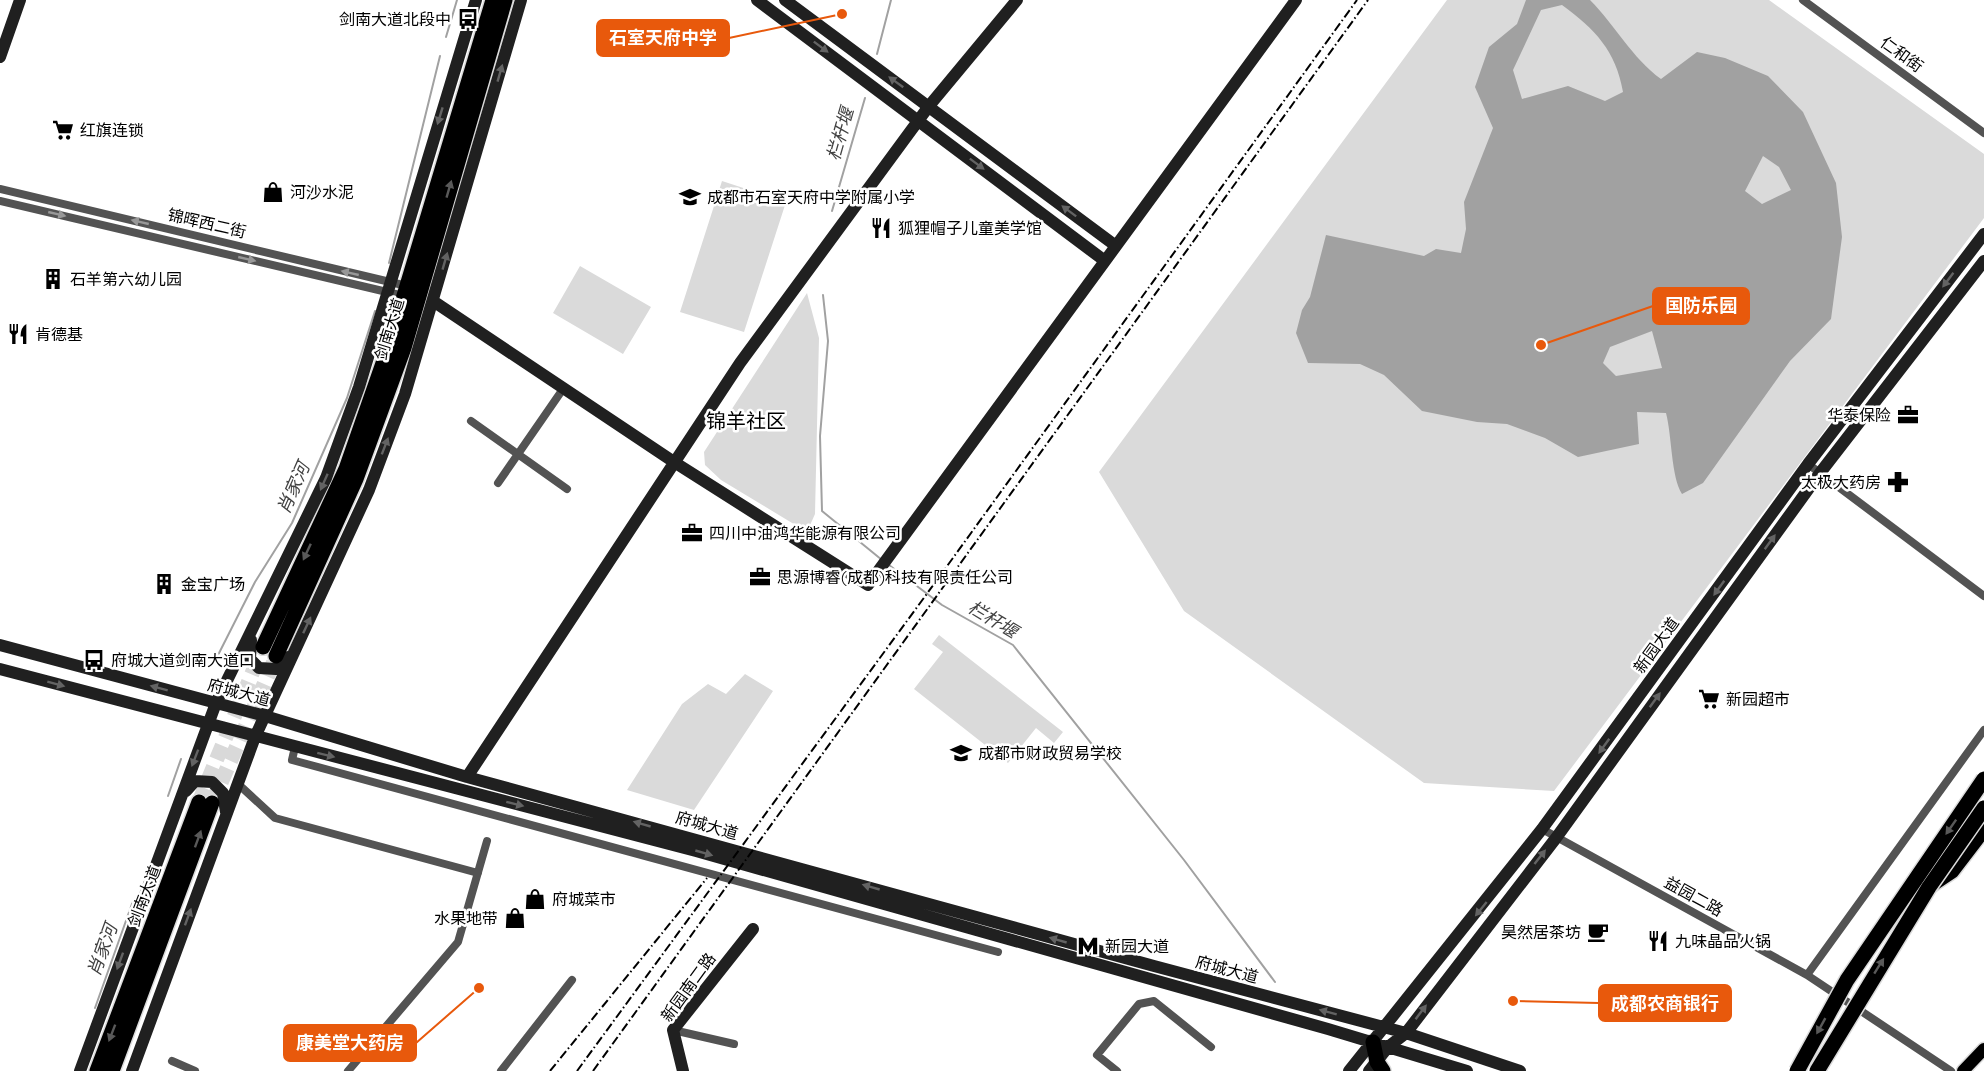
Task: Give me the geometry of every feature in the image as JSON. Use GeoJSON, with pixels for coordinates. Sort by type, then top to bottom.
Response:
{"type":"FeatureCollection","features":[{"type":"Feature","properties":{"kind":"highway","name":"剑南大道"},"geometry":{"type":"LineString","coordinates":[[396,348],[405,291],[493,0]]}},
{"type":"Feature","properties":{"kind":"highway","name":"剑南大道"},"geometry":{"type":"LineString","coordinates":[[270,652],[356,479],[505,0]]}},
{"type":"Feature","properties":{"kind":"highway"},"geometry":{"type":"LineString","coordinates":[[1797,1071],[1847,980],[1984,779]]}},
{"type":"Feature","properties":{"kind":"highway","name":"剑南大道"},"geometry":{"type":"LineString","coordinates":[[97,1071],[205,802],[112,1071]]}},
{"type":"Feature","properties":{"kind":"highway"},"geometry":{"type":"LineString","coordinates":[[1817,1071],[1929,887],[1984,808]]}},
{"type":"Feature","properties":{"kind":"highway"},"geometry":{"type":"LineString","coordinates":[[1929,887],[1952,871],[1984,829]]}},
{"type":"Feature","properties":{"kind":"highway"},"geometry":{"type":"LineString","coordinates":[[1373,1042],[1376,1068]]}},
{"type":"Feature","properties":{"kind":"main road"},"geometry":{"type":"LineString","coordinates":[[0,57],[20,0]]}},
{"type":"Feature","properties":{"kind":"main road"},"geometry":{"type":"LineString","coordinates":[[80,1071],[216,704],[326,478],[359,387],[476,0]]}},
{"type":"Feature","properties":{"kind":"main road"},"geometry":{"type":"LineString","coordinates":[[132,1071],[255,737],[369,490],[405,394],[521,0]]}},
{"type":"Feature","properties":{"kind":"main road"},"geometry":{"type":"LineString","coordinates":[[757,0],[1105,261]]}},
{"type":"Feature","properties":{"kind":"main road"},"geometry":{"type":"LineString","coordinates":[[785,0],[1116,246]]}},
{"type":"Feature","properties":{"kind":"main road"},"geometry":{"type":"LineString","coordinates":[[467,777],[740,363],[929,106],[1017,0]]}},
{"type":"Feature","properties":{"kind":"main road"},"geometry":{"type":"LineString","coordinates":[[434,301],[674,462],[868,585],[1296,0]]}},
{"type":"Feature","properties":{"kind":"main road"},"geometry":{"type":"LineString","coordinates":[[490,47],[515,20]]}},
{"type":"Feature","properties":{"kind":"main road"},"geometry":{"type":"LineString","coordinates":[[460,50],[466,86]]}},
{"type":"Feature","properties":{"kind":"main road","name":"新园大道"},"geometry":{"type":"LineString","coordinates":[[1349,1071],[1542,829],[1808,464],[1984,234]]}},
{"type":"Feature","properties":{"kind":"main road","name":"新园大道"},"geometry":{"type":"LineString","coordinates":[[1376,1068],[1389,1047],[1406,1033],[1556,838],[1820,473],[1984,261]]}},
{"type":"Feature","properties":{"kind":"main road"},"geometry":{"type":"LineString","coordinates":[[396,348],[405,394]]}},
{"type":"Feature","properties":{"kind":"main road"},"geometry":{"type":"LineString","coordinates":[[359,387],[396,348]]}},
{"type":"Feature","properties":{"kind":"main road"},"geometry":{"type":"LineString","coordinates":[[254,627],[249,646],[250,659],[259,668],[276,669],[297,647]]}},
{"type":"Feature","properties":{"kind":"main road","name":"府城大道"},"geometry":{"type":"LineString","coordinates":[[0,645],[265,716],[467,777],[1406,1033],[1520,1071]]}},
{"type":"Feature","properties":{"kind":"main road","name":"府城大道"},"geometry":{"type":"LineString","coordinates":[[0,669],[696,851],[1373,1042],[1467,1071]]}},
{"type":"Feature","properties":{"kind":"main road"},"geometry":{"type":"LineString","coordinates":[[180,800],[195,781],[212,782],[222,793],[226,813]]}},
{"type":"Feature","properties":{"kind":"main road","name":"新园南二路"},"geometry":{"type":"LineString","coordinates":[[683,1071],[673,1030],[753,929]]}},
{"type":"Feature","properties":{"kind":"main road"},"geometry":{"type":"LineString","coordinates":[[1963,1071],[1984,1049]]}},
{"type":"Feature","properties":{"kind":"street","name":"仁和街"},"geometry":{"type":"LineString","coordinates":[[1803,0],[1984,133]]}},
{"type":"Feature","properties":{"kind":"street","name":"锦晖西二街"},"geometry":{"type":"LineString","coordinates":[[0,189],[405,291]]}},
{"type":"Feature","properties":{"kind":"street","name":"锦晖西二街"},"geometry":{"type":"LineString","coordinates":[[0,201],[389,287]]}},
{"type":"Feature","properties":{"kind":"street"},"geometry":{"type":"LineString","coordinates":[[498,483],[563,389]]}},
{"type":"Feature","properties":{"kind":"street"},"geometry":{"type":"LineString","coordinates":[[471,421],[567,489]]}},
{"type":"Feature","properties":{"kind":"street"},"geometry":{"type":"LineString","coordinates":[[1808,464],[1984,596]]}},
{"type":"Feature","properties":{"kind":"street"},"geometry":{"type":"LineString","coordinates":[[1807,975],[1984,730]]}},
{"type":"Feature","properties":{"kind":"street"},"geometry":{"type":"LineString","coordinates":[[295,747],[292,760],[998,952]]}},
{"type":"Feature","properties":{"kind":"street"},"geometry":{"type":"LineString","coordinates":[[237,783],[275,818],[478,873]]}},
{"type":"Feature","properties":{"kind":"street","name":"益园二路"},"geometry":{"type":"LineString","coordinates":[[1542,829],[1807,975],[1951,1071]]}},
{"type":"Feature","properties":{"kind":"street"},"geometry":{"type":"LineString","coordinates":[[348,1071],[458,942],[487,841]]}},
{"type":"Feature","properties":{"kind":"street"},"geometry":{"type":"LineString","coordinates":[[501,1071],[572,980]]}},
{"type":"Feature","properties":{"kind":"street"},"geometry":{"type":"LineString","coordinates":[[1117,1071],[1096,1055],[1139,1004],[1154,1001],[1211,1047]]}},
{"type":"Feature","properties":{"kind":"street"},"geometry":{"type":"LineString","coordinates":[[673,1030],[734,1044]]}},
{"type":"Feature","properties":{"kind":"street"},"geometry":{"type":"LineString","coordinates":[[172,1061],[195,1071]]}},
{"type":"Feature","properties":{"kind":"shaded area"},"geometry":{"type":"Polygon","coordinates":[[[1447,0],[1769,0],[1984,154],[1984,218],[1554,791],[1424,783],[1184,611],[1099,472],[1447,0]]]}},
{"type":"Feature","properties":{"kind":"shaded area"},"geometry":{"type":"Polygon","coordinates":[[[1526,0],[1590,0],[1632,51],[1661,79],[1697,52],[1725,58],[1768,76],[1803,112],[1836,183],[1842,237],[1831,319],[1790,361],[1703,483],[1682,494],[1678,487],[1674,467],[1666,413],[1637,412],[1639,444],[1578,457],[1545,438],[1507,424],[1477,422],[1422,411],[1384,375],[1360,364],[1308,363],[1296,333],[1302,310],[1310,297],[1326,235],[1424,256],[1436,249],[1461,253],[1466,229],[1464,202],[1493,128],[1475,87],[1489,47],[1517,24],[1526,0]],[[1562,5],[1541,10],[1513,70],[1522,99],[1568,86],[1605,101],[1623,92],[1615,64],[1602,42],[1594,32],[1562,5]],[[1763,156],[1745,191],[1762,204],[1791,190],[1779,167],[1763,156]],[[1652,331],[1610,347],[1603,363],[1616,376],[1662,368],[1652,331]]]}},
{"type":"Feature","properties":{"kind":"shaded area"},"geometry":{"type":"Polygon","coordinates":[[[722,181],[786,202],[744,332],[680,312],[722,181]]]}},
{"type":"Feature","properties":{"kind":"shaded area"},"geometry":{"type":"Polygon","coordinates":[[[580,266],[651,307],[623,354],[553,313],[580,266]]]}},
{"type":"Feature","properties":{"kind":"shaded area"},"geometry":{"type":"Polygon","coordinates":[[[807,293],[819,338],[815,514],[807,532],[721,480],[705,465],[704,452],[807,293]]]}},
{"type":"Feature","properties":{"kind":"shaded area"},"geometry":{"type":"Polygon","coordinates":[[[939,635],[1063,732],[1054,743],[1036,728],[1008,763],[914,689],[943,652],[932,644],[939,635]]]}},
{"type":"Feature","properties":{"kind":"shaded area"},"geometry":{"type":"Polygon","coordinates":[[[745,674],[773,691],[694,810],[627,790],[682,704],[708,684],[726,694],[745,674]]]}},
{"type":"Feature","properties":{"kind":"waterway","name":"肖家河"},"geometry":{"type":"LineString","coordinates":[[446,37],[457,0]]}},
{"type":"Feature","properties":{"kind":"waterway","name":"栏杆堰"},"geometry":{"type":"LineString","coordinates":[[877,54],[891,0]]}},
{"type":"Feature","properties":{"kind":"waterway","name":"肖家河"},"geometry":{"type":"LineString","coordinates":[[389,263],[440,56]]}},
{"type":"Feature","properties":{"kind":"waterway","name":"栏杆堰"},"geometry":{"type":"LineString","coordinates":[[832,211],[865,98]]}},
{"type":"Feature","properties":{"kind":"waterway","name":"栏杆堰"},"geometry":{"type":"LineString","coordinates":[[823,295],[828,341],[820,436],[822,511],[882,560]]}},
{"type":"Feature","properties":{"kind":"waterway","name":"肖家河"},"geometry":{"type":"LineString","coordinates":[[213,665],[255,582],[292,523],[347,398],[375,311]]}},
{"type":"Feature","properties":{"kind":"waterway","name":"栏杆堰"},"geometry":{"type":"LineString","coordinates":[[889,565],[942,605],[1013,645],[1184,860],[1275,982]]}},
{"type":"Feature","properties":{"kind":"waterway","name":"肖家河"},"geometry":{"type":"LineString","coordinates":[[168,796],[181,759]]}},
{"type":"Feature","properties":{"kind":"waterway","name":"肖家河"},"geometry":{"type":"LineString","coordinates":[[95,1008],[133,901]]}},
{"type":"Feature","properties":{"kind":"tunnel"},"geometry":{"type":"LineString","coordinates":[[199,802],[263,647]]}},
{"type":"Feature","properties":{"kind":"tunnel"},"geometry":{"type":"LineString","coordinates":[[212,803],[276,657]]}},
{"type":"Feature","properties":{"kind":"railway"},"geometry":{"type":"LineString","coordinates":[[577,1071],[937,580],[1357,0]]}},
{"type":"Feature","properties":{"kind":"railway"},"geometry":{"type":"LineString","coordinates":[[593,1071],[1368,0]]}},
{"type":"Feature","properties":{"kind":"railway"},"geometry":{"type":"LineString","coordinates":[[550,1071],[707,878]]}},
{"type":"Feature","properties":{"kind":"place","name":"石室天府中学"},"geometry":{"type":"Point","coordinates":[842,14]}},
{"type":"Feature","properties":{"kind":"place","name":"剑南大道北段中"},"geometry":{"type":"Point","coordinates":[468,19]}},
{"type":"Feature","properties":{"kind":"place","name":"红旗连锁"},"geometry":{"type":"Point","coordinates":[63,130]}},
{"type":"Feature","properties":{"kind":"place","name":"河沙水泥"},"geometry":{"type":"Point","coordinates":[273,192]}},
{"type":"Feature","properties":{"kind":"place","name":"成都市石室天府中学附属小学"},"geometry":{"type":"Point","coordinates":[690,197]}},
{"type":"Feature","properties":{"kind":"place","name":"狐狸帽子儿童美学馆"},"geometry":{"type":"Point","coordinates":[881,228]}},
{"type":"Feature","properties":{"kind":"place","name":"石羊第六幼儿园"},"geometry":{"type":"Point","coordinates":[53,279]}},
{"type":"Feature","properties":{"kind":"place","name":"肯德基"},"geometry":{"type":"Point","coordinates":[18,334]}},
{"type":"Feature","properties":{"kind":"place","name":"国防乐园"},"geometry":{"type":"Point","coordinates":[1541,345]}},
{"type":"Feature","properties":{"kind":"place","name":"华泰保险"},"geometry":{"type":"Point","coordinates":[1908,415]}},
{"type":"Feature","properties":{"kind":"place","name":"太极大药房"},"geometry":{"type":"Point","coordinates":[1898,482]}},
{"type":"Feature","properties":{"kind":"place","name":"四川中油鸿华能源有限公司"},"geometry":{"type":"Point","coordinates":[692,533]}},
{"type":"Feature","properties":{"kind":"place","name":"思源博睿(成都)科技有限责任公司"},"geometry":{"type":"Point","coordinates":[760,577]}},
{"type":"Feature","properties":{"kind":"place","name":"金宝广场"},"geometry":{"type":"Point","coordinates":[164,584]}},
{"type":"Feature","properties":{"kind":"place","name":"府城大道剑南大道口"},"geometry":{"type":"Point","coordinates":[94,660]}},
{"type":"Feature","properties":{"kind":"place","name":"新园超市"},"geometry":{"type":"Point","coordinates":[1709,699]}},
{"type":"Feature","properties":{"kind":"place","name":"成都市财政贸易学校"},"geometry":{"type":"Point","coordinates":[961,753]}},
{"type":"Feature","properties":{"kind":"place","name":"府城菜市"},"geometry":{"type":"Point","coordinates":[535,899]}},
{"type":"Feature","properties":{"kind":"place","name":"水果地带"},"geometry":{"type":"Point","coordinates":[515,918]}},
{"type":"Feature","properties":{"kind":"place","name":"昊然居茶坊"},"geometry":{"type":"Point","coordinates":[1598,932]}},
{"type":"Feature","properties":{"kind":"place","name":"九味晶品火锅"},"geometry":{"type":"Point","coordinates":[1658,941]}},
{"type":"Feature","properties":{"kind":"place","name":"新园大道"},"geometry":{"type":"Point","coordinates":[1088,946]}},
{"type":"Feature","properties":{"kind":"place","name":"康美堂大药房"},"geometry":{"type":"Point","coordinates":[479,988]}},
{"type":"Feature","properties":{"kind":"place","name":"成都农商银行"},"geometry":{"type":"Point","coordinates":[1513,1001]}},
{"type":"Feature","properties":{"kind":"district","name":"锦羊社区"},"geometry":{"type":"Point","coordinates":[746,420]}}]}
